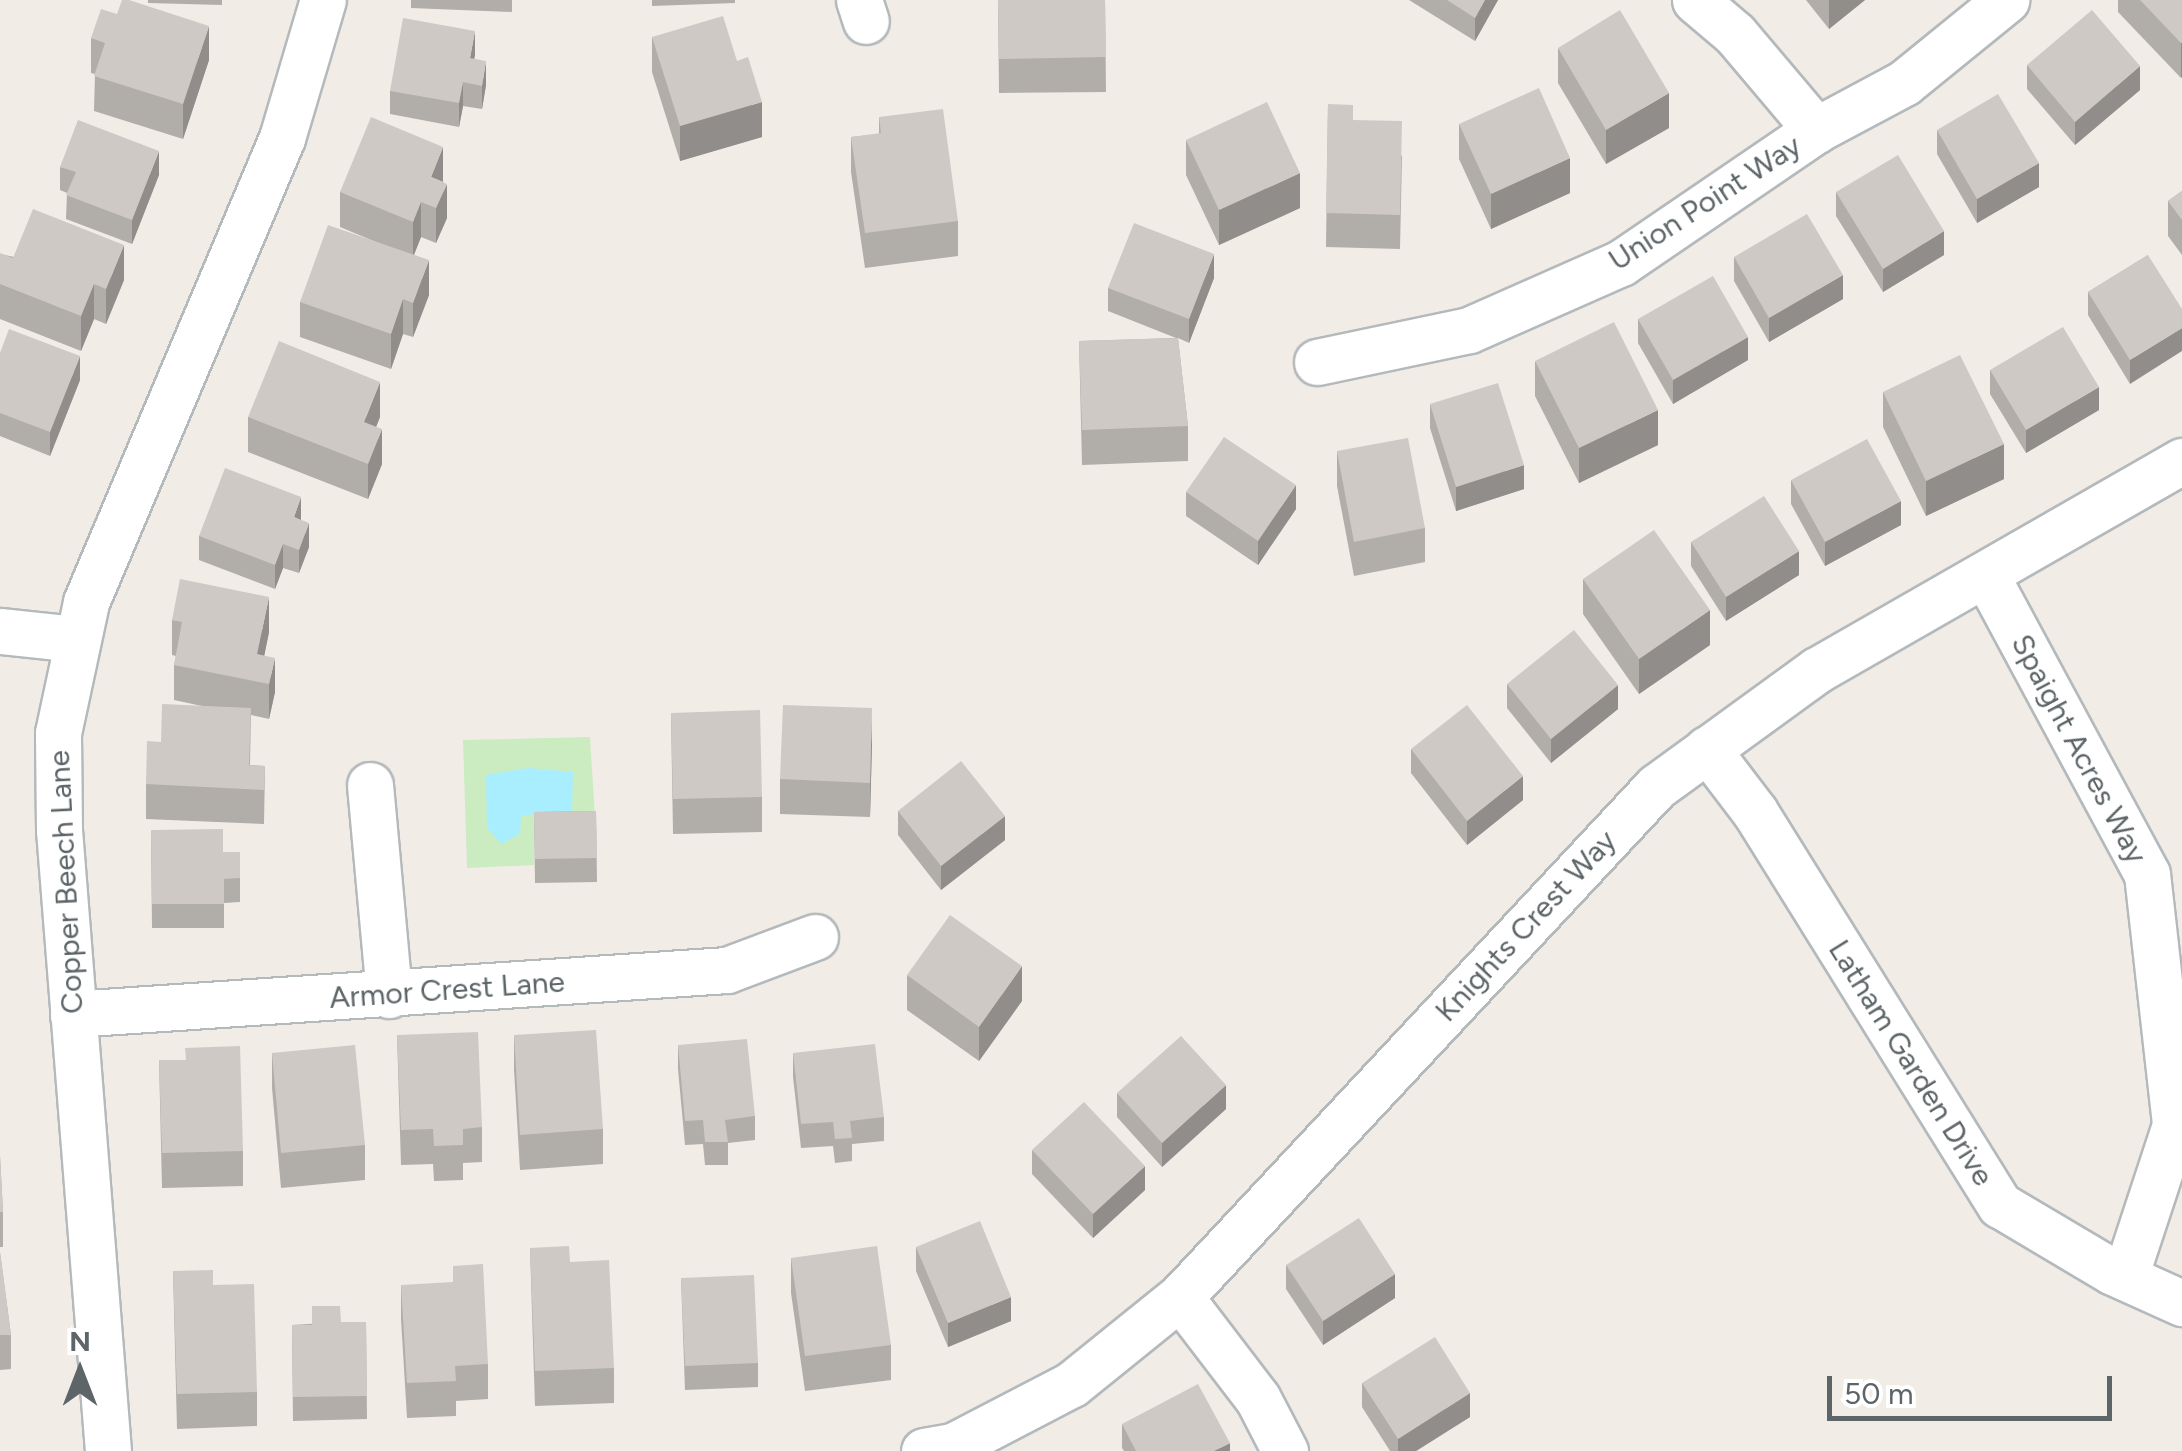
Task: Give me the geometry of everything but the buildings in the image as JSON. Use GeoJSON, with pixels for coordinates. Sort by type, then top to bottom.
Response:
{"type":"FeatureCollection","features":[{"type":"Feature","properties":{"kind":"street","name":"Copper Beech Lane"},"geometry":{"type":"LineString","coordinates":[[108,1451],[73,1014],[58,733],[76,638],[282,138],[323,0]]}},
{"type":"Feature","properties":{"kind":"street"},"geometry":{"type":"LineString","coordinates":[[1695,0],[1735,34],[1816,130]]}},
{"type":"Feature","properties":{"kind":"street","name":"Union Point Way"},"geometry":{"type":"LineString","coordinates":[[1317,362],[1469,330],[1621,263],[1816,130],[1904,83],[2006,0]]}},
{"type":"Feature","properties":{"kind":"street","name":"Knights Crest Way"},"geometry":{"type":"LineString","coordinates":[[924,1451],[953,1446],[1072,1384],[1180,1297],[1656,787],[1817,670],[1987,577],[2182,461]]}},
{"type":"Feature","properties":{"kind":"street","name":"Spaight Acres Way"},"geometry":{"type":"LineString","coordinates":[[1987,577],[2147,874],[2175,1125],[2125,1277]]}},
{"type":"Feature","properties":{"kind":"street"},"geometry":{"type":"LineString","coordinates":[[0,631],[76,638]]}},
{"type":"Feature","properties":{"kind":"street","name":"Latham Garden Drive"},"geometry":{"type":"LineString","coordinates":[[1707,750],[1755,812],[2000,1205],[2125,1277],[2182,1303]]}},
{"type":"Feature","properties":{"kind":"street"},"geometry":{"type":"LineString","coordinates":[[370,785],[389,996]]}},
{"type":"Feature","properties":{"kind":"street","name":"Armor Crest Lane"},"geometry":{"type":"LineString","coordinates":[[73,1014],[389,996],[727,970],[815,937]]}},
{"type":"Feature","properties":{"kind":"street"},"geometry":{"type":"LineString","coordinates":[[1180,1297],[1258,1399],[1286,1451]]}},
{"type":"Feature","properties":{"kind":"green space"},"geometry":{"type":"Polygon","coordinates":[[[590,737],[596,834],[534,836],[534,865],[467,868],[463,740],[590,737]]]}},
{"type":"Feature","properties":{"kind":"water"},"geometry":{"type":"Polygon","coordinates":[[[528,768],[573,772],[572,813],[521,815],[520,834],[501,844],[487,827],[486,775],[528,768]]]}}]}
